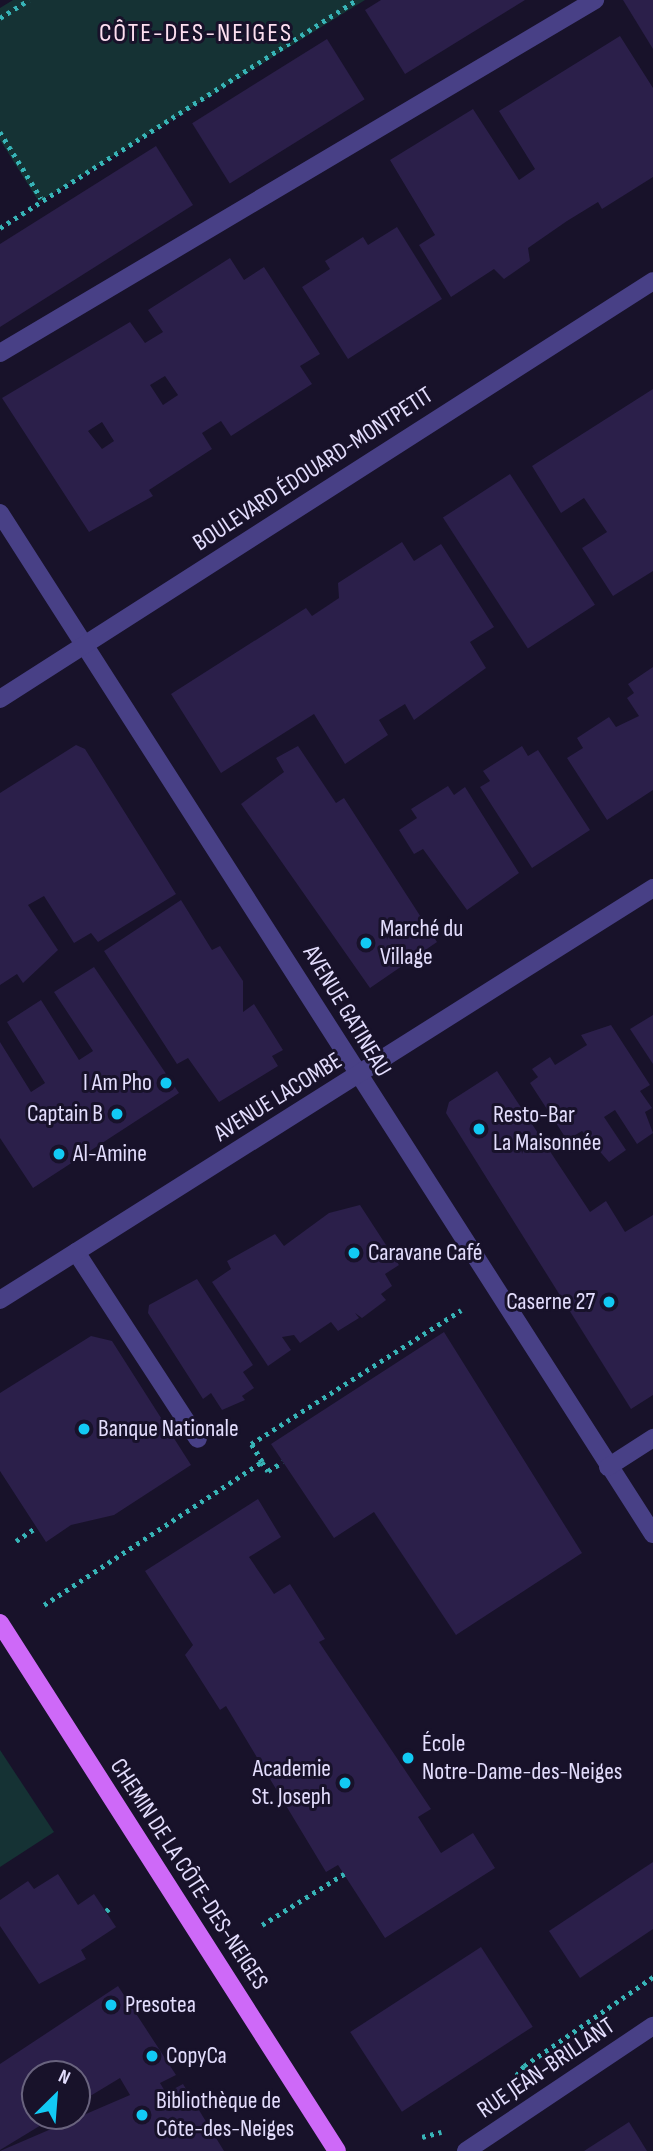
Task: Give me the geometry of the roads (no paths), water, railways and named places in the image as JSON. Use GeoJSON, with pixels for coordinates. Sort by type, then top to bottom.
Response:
{"type":"FeatureCollection","features":[{"type":"Feature","properties":{"kind":"main road","name":"CHEMIN DE LA CÔTE-DES-NEIGES"},"geometry":{"type":"LineString","coordinates":[[0,1623],[337,2151]]}},
{"type":"Feature","properties":{"kind":"street"},"geometry":{"type":"LineString","coordinates":[[0,353],[595,0]]}},
{"type":"Feature","properties":{"kind":"street","name":"BOULEVARD ÉDOUARD-MONTPETIT"},"geometry":{"type":"LineString","coordinates":[[0,699],[653,281]]}},
{"type":"Feature","properties":{"kind":"street","name":"AVENUE GATINEAU"},"geometry":{"type":"LineString","coordinates":[[0,513],[357,1076],[653,1534]]}},
{"type":"Feature","properties":{"kind":"street","name":"AVENUE LACOMBE"},"geometry":{"type":"LineString","coordinates":[[0,1300],[653,888]]}},
{"type":"Feature","properties":{"kind":"street"},"geometry":{"type":"LineString","coordinates":[[76,1252],[198,1438]]}},
{"type":"Feature","properties":{"kind":"street"},"geometry":{"type":"LineString","coordinates":[[608,1466],[653,1438]]}},
{"type":"Feature","properties":{"kind":"street","name":"RUE JEAN-BRILLANT"},"geometry":{"type":"LineString","coordinates":[[466,2151],[653,2026]]}},
{"type":"Feature","properties":{"kind":"place","name":"Marché du Village"},"geometry":{"type":"Point","coordinates":[366,943]}},
{"type":"Feature","properties":{"kind":"place","name":"I Am Pho"},"geometry":{"type":"Point","coordinates":[166,1083]}},
{"type":"Feature","properties":{"kind":"place","name":"Captain B"},"geometry":{"type":"Point","coordinates":[117,1114]}},
{"type":"Feature","properties":{"kind":"place","name":"Resto-Bar La Maisonnée"},"geometry":{"type":"Point","coordinates":[479,1129]}},
{"type":"Feature","properties":{"kind":"place","name":"Al-Amine"},"geometry":{"type":"Point","coordinates":[59,1154]}},
{"type":"Feature","properties":{"kind":"place","name":"Caravane Café"},"geometry":{"type":"Point","coordinates":[354,1253]}},
{"type":"Feature","properties":{"kind":"place","name":"Caserne 27"},"geometry":{"type":"Point","coordinates":[609,1302]}},
{"type":"Feature","properties":{"kind":"place","name":"Banque Nationale"},"geometry":{"type":"Point","coordinates":[84,1429]}},
{"type":"Feature","properties":{"kind":"place","name":"École Notre-Dame-des-Neiges"},"geometry":{"type":"Point","coordinates":[408,1758]}},
{"type":"Feature","properties":{"kind":"place","name":"Academie St. Joseph"},"geometry":{"type":"Point","coordinates":[345,1783]}},
{"type":"Feature","properties":{"kind":"place","name":"Presotea"},"geometry":{"type":"Point","coordinates":[111,2005]}},
{"type":"Feature","properties":{"kind":"place","name":"CopyCa"},"geometry":{"type":"Point","coordinates":[152,2056]}},
{"type":"Feature","properties":{"kind":"place","name":"Bibliothèque de Côte-des-Neiges"},"geometry":{"type":"Point","coordinates":[142,2115]}},
{"type":"Feature","properties":{"kind":"district","name":"CÔTE-DES-NEIGES"},"geometry":{"type":"Point","coordinates":[196,34]}}]}
